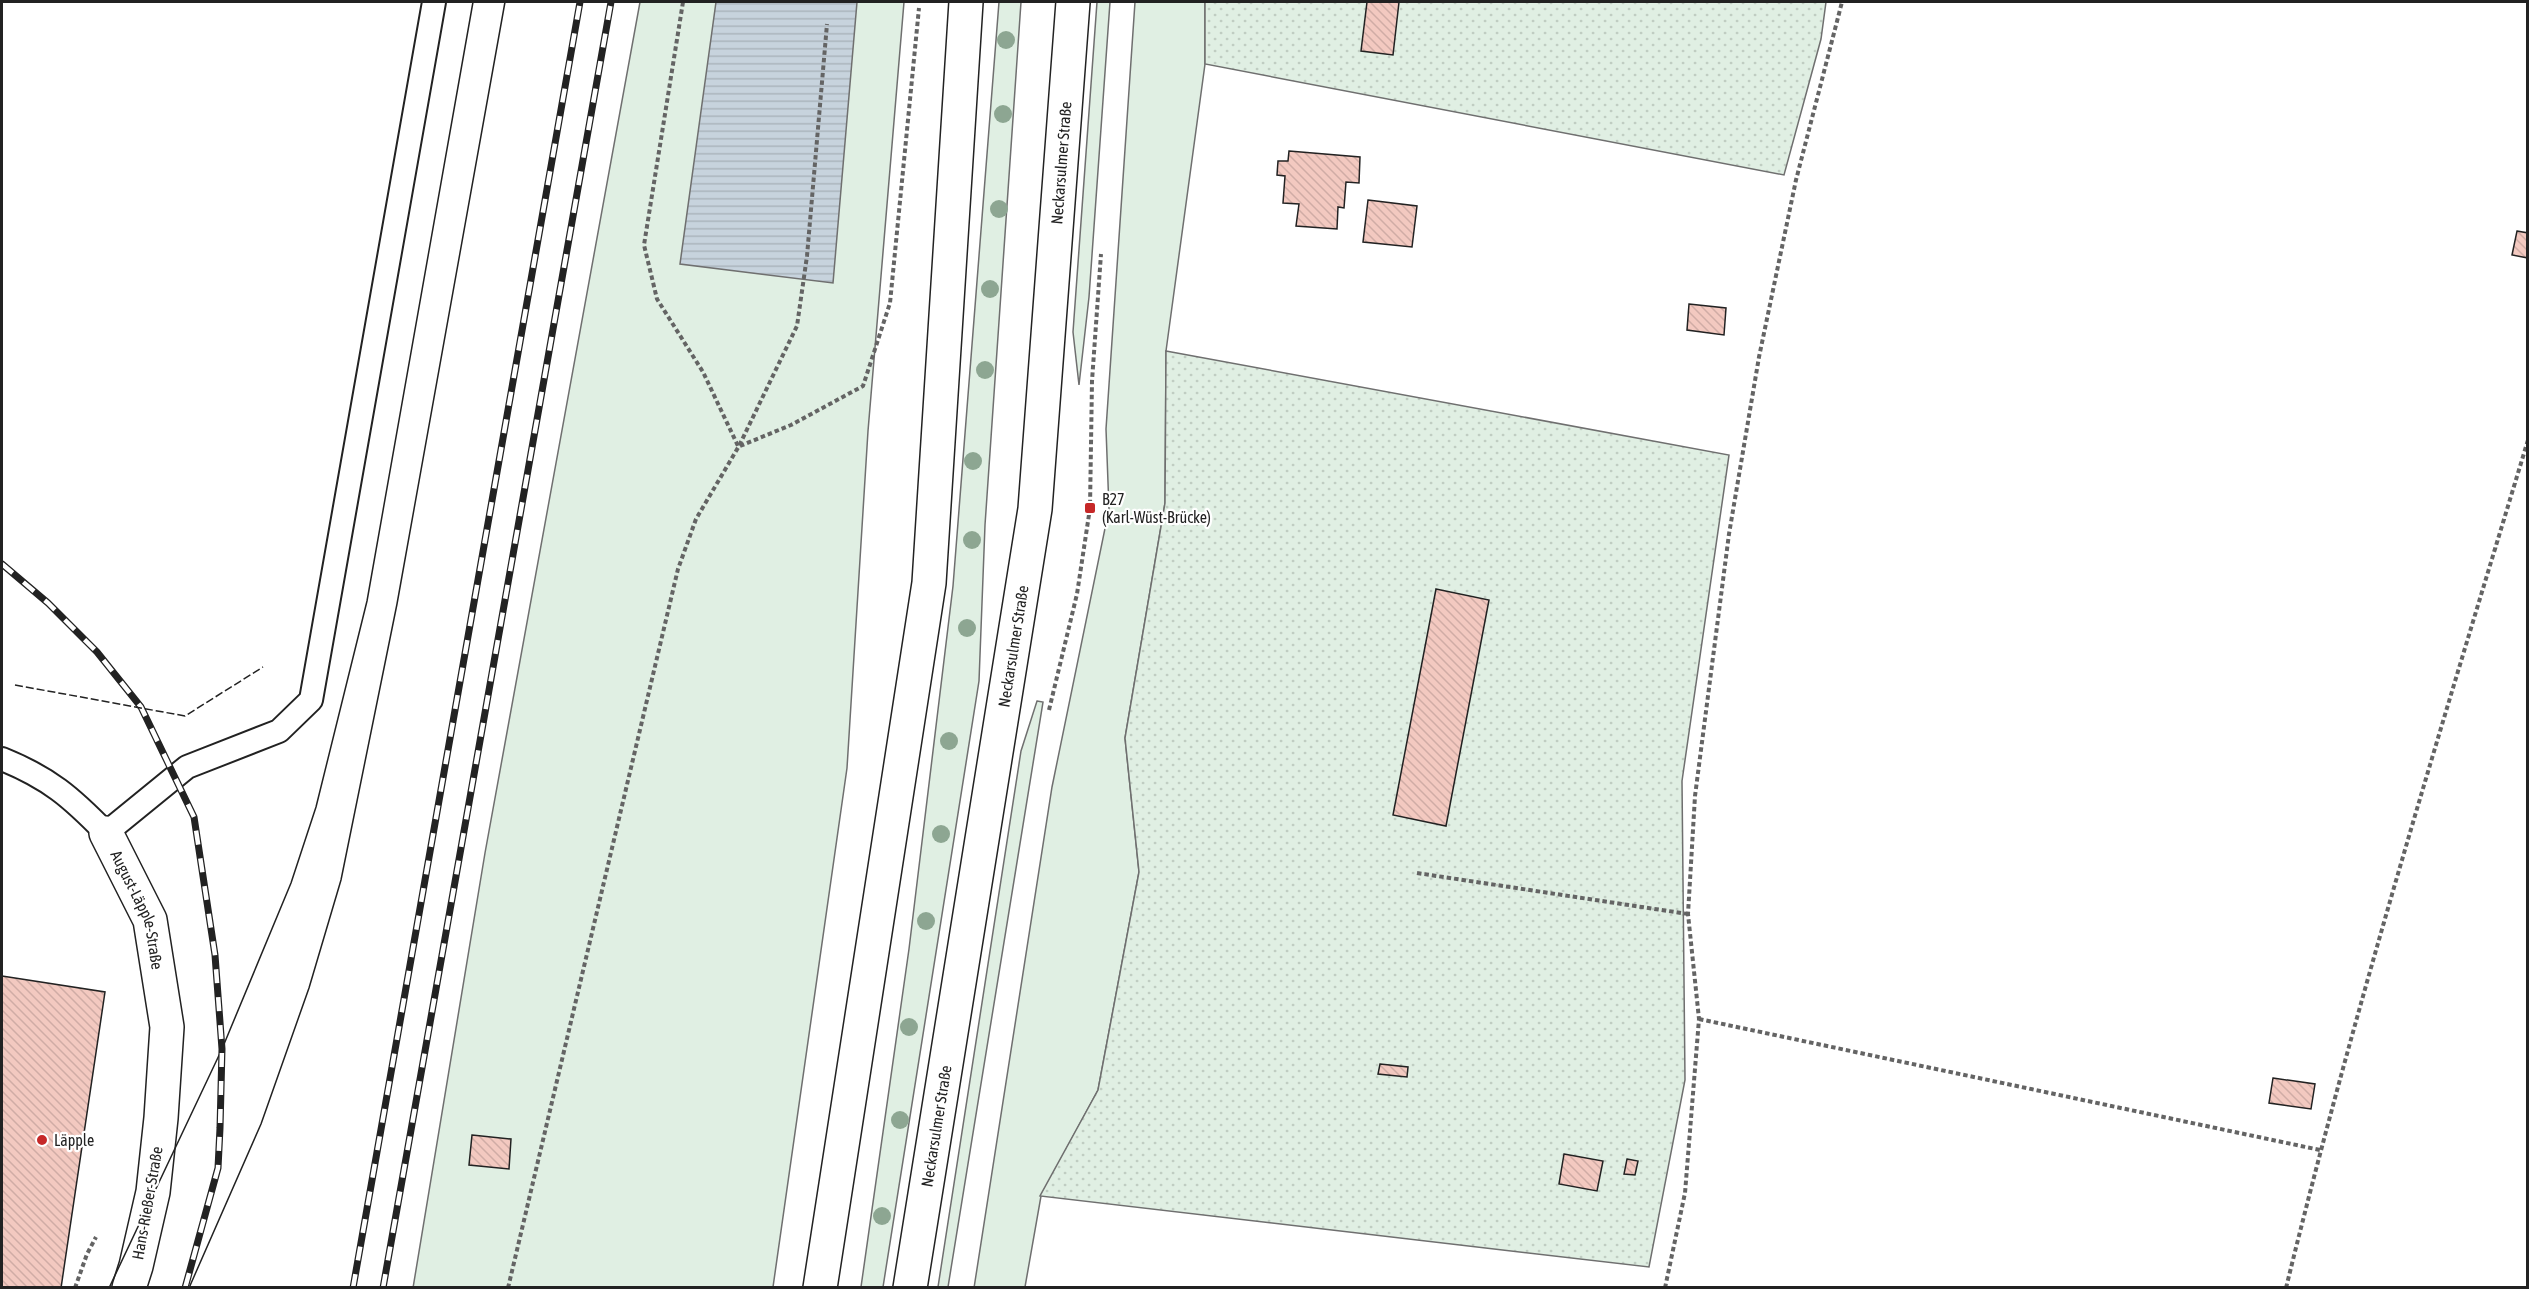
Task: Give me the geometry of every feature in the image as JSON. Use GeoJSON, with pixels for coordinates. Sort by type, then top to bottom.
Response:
{"type":"FeatureCollection","features":[{"type":"Feature","properties":{"kind":"main road"},"geometry":{"type":"LineString","coordinates":[[820,1287],[929,583],[966,2]]}},
{"type":"Feature","properties":{"kind":"main road","name":"Neckarsulmer Straße"},"geometry":{"type":"LineString","coordinates":[[910,1287],[1035,509],[1072,2]]}},
{"type":"Feature","properties":{"kind":"main road","name":"August-Läpple-Straße"},"geometry":{"type":"LineString","coordinates":[[106,833],[150,920],[167,1027],[161,1118]]}},
{"type":"Feature","properties":{"kind":"main road","name":"Hans-Rießer-Straße"},"geometry":{"type":"LineString","coordinates":[[129,1287],[153,1192],[161,1118]]}},
{"type":"Feature","properties":{"kind":"lane"},"geometry":{"type":"LineString","coordinates":[[106,833],[188,767],[279,731],[311,700],[434,2]]}},
{"type":"Feature","properties":{"kind":"lane","name":"August-Läpple-Straße"},"geometry":{"type":"LineString","coordinates":[[2,759],[30,771],[70,797],[106,833]]}},
{"type":"Feature","properties":{"kind":"path"},"geometry":{"type":"LineString","coordinates":[[683,2],[644,245],[657,299],[703,372],[739,446]]}},
{"type":"Feature","properties":{"kind":"path"},"geometry":{"type":"LineString","coordinates":[[739,446],[791,425],[863,386],[890,303],[920,2]]}},
{"type":"Feature","properties":{"kind":"path"},"geometry":{"type":"LineString","coordinates":[[1665,1287],[1685,1193],[1699,1019],[1688,915],[1695,796],[1731,522],[1759,357],[1796,180],[1842,2]]}},
{"type":"Feature","properties":{"kind":"path"},"geometry":{"type":"LineString","coordinates":[[508,1287],[678,569],[696,519],[739,446],[797,326],[807,256],[827,24]]}},
{"type":"Feature","properties":{"kind":"path"},"geometry":{"type":"LineString","coordinates":[[2286,1287],[2320,1150],[2442,725],[2528,440]]}},
{"type":"Feature","properties":{"kind":"path"},"geometry":{"type":"LineString","coordinates":[[1418,873],[1688,915]]}},
{"type":"Feature","properties":{"kind":"path"},"geometry":{"type":"LineString","coordinates":[[1699,1019],[2320,1150]]}},
{"type":"Feature","properties":{"kind":"green space"},"geometry":{"type":"Polygon","coordinates":[[[640,2],[904,2],[868,431],[847,768],[773,1287],[413,1288],[485,853],[640,2]]]}},
{"type":"Feature","properties":{"kind":"green space"},"geometry":{"type":"Polygon","coordinates":[[[999,2],[1021,2],[985,525],[979,681],[883,1287],[861,1287],[909,949],[953,586],[999,2]]]}},
{"type":"Feature","properties":{"kind":"green space"},"geometry":{"type":"Polygon","coordinates":[[[1097,2],[1110,2],[1089,297],[1079,385],[1073,332],[1097,2]]]}},
{"type":"Feature","properties":{"kind":"green space"},"geometry":{"type":"Polygon","coordinates":[[[1135,2],[1205,2],[1205,64],[1166,351],[1165,503],[1125,738],[1139,872],[1098,1090],[1041,1196],[1025,1287],[974,1288],[1052,787],[1109,509],[1106,429],[1135,2]]]}},
{"type":"Feature","properties":{"kind":"green space"},"geometry":{"type":"Polygon","coordinates":[[[1205,2],[1826,2],[1821,39],[1784,175],[1205,64],[1205,2]]]}},
{"type":"Feature","properties":{"kind":"green space"},"geometry":{"type":"Polygon","coordinates":[[[1166,351],[1729,455],[1682,781],[1685,1080],[1649,1267],[1040,1196],[1098,1090],[1139,872],[1125,738],[1165,503],[1166,351]]]}},
{"type":"Feature","properties":{"kind":"green space"},"geometry":{"type":"Polygon","coordinates":[[[1037,701],[1043,702],[948,1287],[938,1287],[1021,751],[1037,701]]]}},
{"type":"Feature","properties":{"kind":"shaded area"},"geometry":{"type":"Polygon","coordinates":[[[716,2],[857,2],[833,283],[680,264],[716,2]]]}},
{"type":"Feature","properties":{"kind":"building"},"geometry":{"type":"Polygon","coordinates":[[[1367,2],[1399,2],[1393,55],[1361,51],[1367,2]]]}},
{"type":"Feature","properties":{"kind":"building"},"geometry":{"type":"Polygon","coordinates":[[[1289,151],[1360,157],[1359,183],[1346,182],[1344,208],[1338,207],[1337,229],[1296,226],[1299,204],[1283,203],[1285,176],[1277,175],[1278,161],[1288,161],[1289,151]]]}},
{"type":"Feature","properties":{"kind":"building"},"geometry":{"type":"Polygon","coordinates":[[[1368,200],[1417,206],[1412,247],[1363,242],[1368,200]]]}},
{"type":"Feature","properties":{"kind":"building"},"geometry":{"type":"Polygon","coordinates":[[[2517,231],[2528,233],[2528,258],[2512,255],[2517,231]]]}},
{"type":"Feature","properties":{"kind":"building"},"geometry":{"type":"Polygon","coordinates":[[[1689,304],[1726,308],[1724,335],[1687,330],[1689,304]]]}},
{"type":"Feature","properties":{"kind":"building"},"geometry":{"type":"Polygon","coordinates":[[[1436,589],[1489,600],[1446,826],[1393,815],[1436,589]]]}},
{"type":"Feature","properties":{"kind":"building","name":"Läpple"},"geometry":{"type":"Polygon","coordinates":[[[2,976],[105,992],[61,1288],[2,1288],[2,976]]]}},
{"type":"Feature","properties":{"kind":"building"},"geometry":{"type":"Polygon","coordinates":[[[1380,1064],[1408,1067],[1407,1077],[1378,1074],[1380,1064]]]}},
{"type":"Feature","properties":{"kind":"building"},"geometry":{"type":"Polygon","coordinates":[[[2273,1078],[2315,1084],[2311,1109],[2269,1103],[2273,1078]]]}},
{"type":"Feature","properties":{"kind":"building"},"geometry":{"type":"Polygon","coordinates":[[[472,1135],[511,1139],[509,1169],[469,1165],[472,1135]]]}},
{"type":"Feature","properties":{"kind":"building"},"geometry":{"type":"Polygon","coordinates":[[[1564,1154],[1603,1161],[1597,1191],[1559,1184],[1564,1154]]]}},
{"type":"Feature","properties":{"kind":"building"},"geometry":{"type":"Polygon","coordinates":[[[1627,1159],[1638,1161],[1635,1175],[1624,1174],[1627,1159]]]}},
{"type":"Feature","properties":{"kind":"tram line"},"geometry":{"type":"LineString","coordinates":[[109,1288],[222,1049],[291,883],[316,807],[367,601],[473,2]]}},
{"type":"Feature","properties":{"kind":"tram line"},"geometry":{"type":"LineString","coordinates":[[189,1288],[261,1124],[309,988],[341,880],[397,604],[505,2]]}},
{"type":"Feature","properties":{"kind":"railway"},"geometry":{"type":"LineString","coordinates":[[353,1288],[580,2]]}},
{"type":"Feature","properties":{"kind":"railway"},"geometry":{"type":"LineString","coordinates":[[383,1288],[611,2]]}},
{"type":"Feature","properties":{"kind":"railway"},"geometry":{"type":"LineString","coordinates":[[2,564],[48,603],[97,652],[141,707],[194,817],[215,955],[222,1049],[218,1168],[185,1288]]}},
{"type":"Feature","properties":{"kind":"fence"},"geometry":{"type":"LineString","coordinates":[[15,685],[185,716],[263,667]]}},
{"type":"Feature","properties":{"kind":"place","name":"B27 (Karl-Wüst-Brücke)"},"geometry":{"type":"Point","coordinates":[1090,508]}},
{"type":"Feature","properties":{"kind":"place","name":"Läpple"},"geometry":{"type":"Point","coordinates":[42,1140]}}]}
